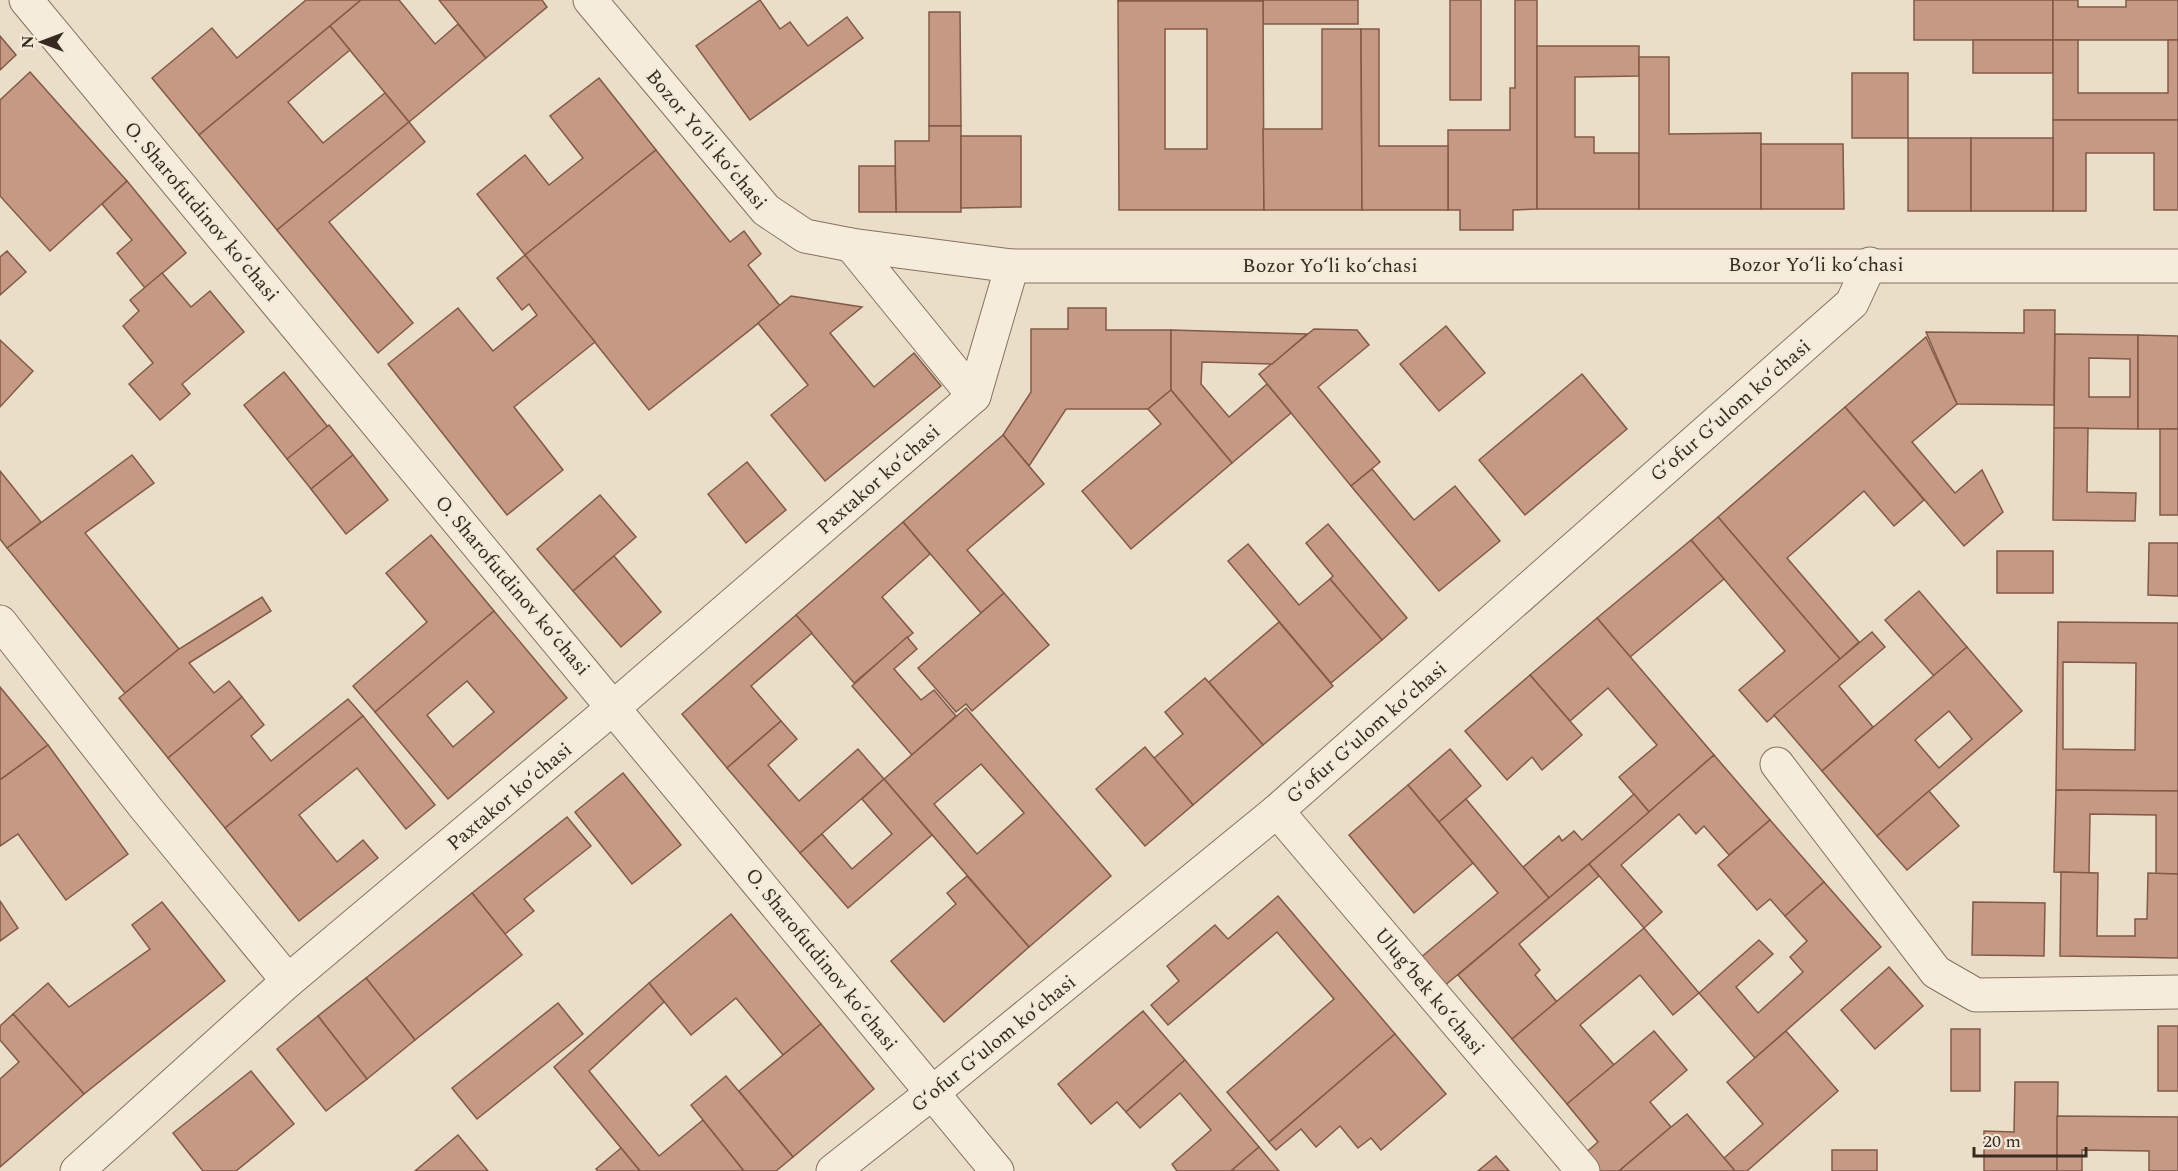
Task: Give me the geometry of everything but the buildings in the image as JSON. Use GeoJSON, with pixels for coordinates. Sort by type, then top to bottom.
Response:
{"type":"FeatureCollection","features":[{"type":"Feature","properties":{"kind":"street","name":"O. Sharofutdinov koʻchasi"},"geometry":{"type":"LineString","coordinates":[[26,0],[997,1171]]}},
{"type":"Feature","properties":{"kind":"street","name":"Bozor Yoʻli koʻchasi"},"geometry":{"type":"LineString","coordinates":[[590,0],[766,210],[805,236],[851,245],[1012,266],[1870,264],[2178,266]]}},
{"type":"Feature","properties":{"kind":"street"},"geometry":{"type":"LineString","coordinates":[[851,245],[974,396]]}},
{"type":"Feature","properties":{"kind":"street","name":"Gʻofur Gʻulom koʻchasi"},"geometry":{"type":"LineString","coordinates":[[833,1171],[932,1094],[1277,811],[1852,303],[1870,264]]}},
{"type":"Feature","properties":{"kind":"street"},"geometry":{"type":"LineString","coordinates":[[974,396],[1012,266]]}},
{"type":"Feature","properties":{"kind":"street","name":"Paxtakor koʻchasi"},"geometry":{"type":"LineString","coordinates":[[77,1171],[288,981],[614,707],[974,396]]}},
{"type":"Feature","properties":{"kind":"street"},"geometry":{"type":"LineString","coordinates":[[0,622],[145,807],[288,981]]}},
{"type":"Feature","properties":{"kind":"street"},"geometry":{"type":"LineString","coordinates":[[1777,764],[1936,972],[1976,995],[2178,992]]}},
{"type":"Feature","properties":{"kind":"street","name":"Ulugʻbek koʻchasi"},"geometry":{"type":"LineString","coordinates":[[1277,811],[1583,1171]]}}]}
